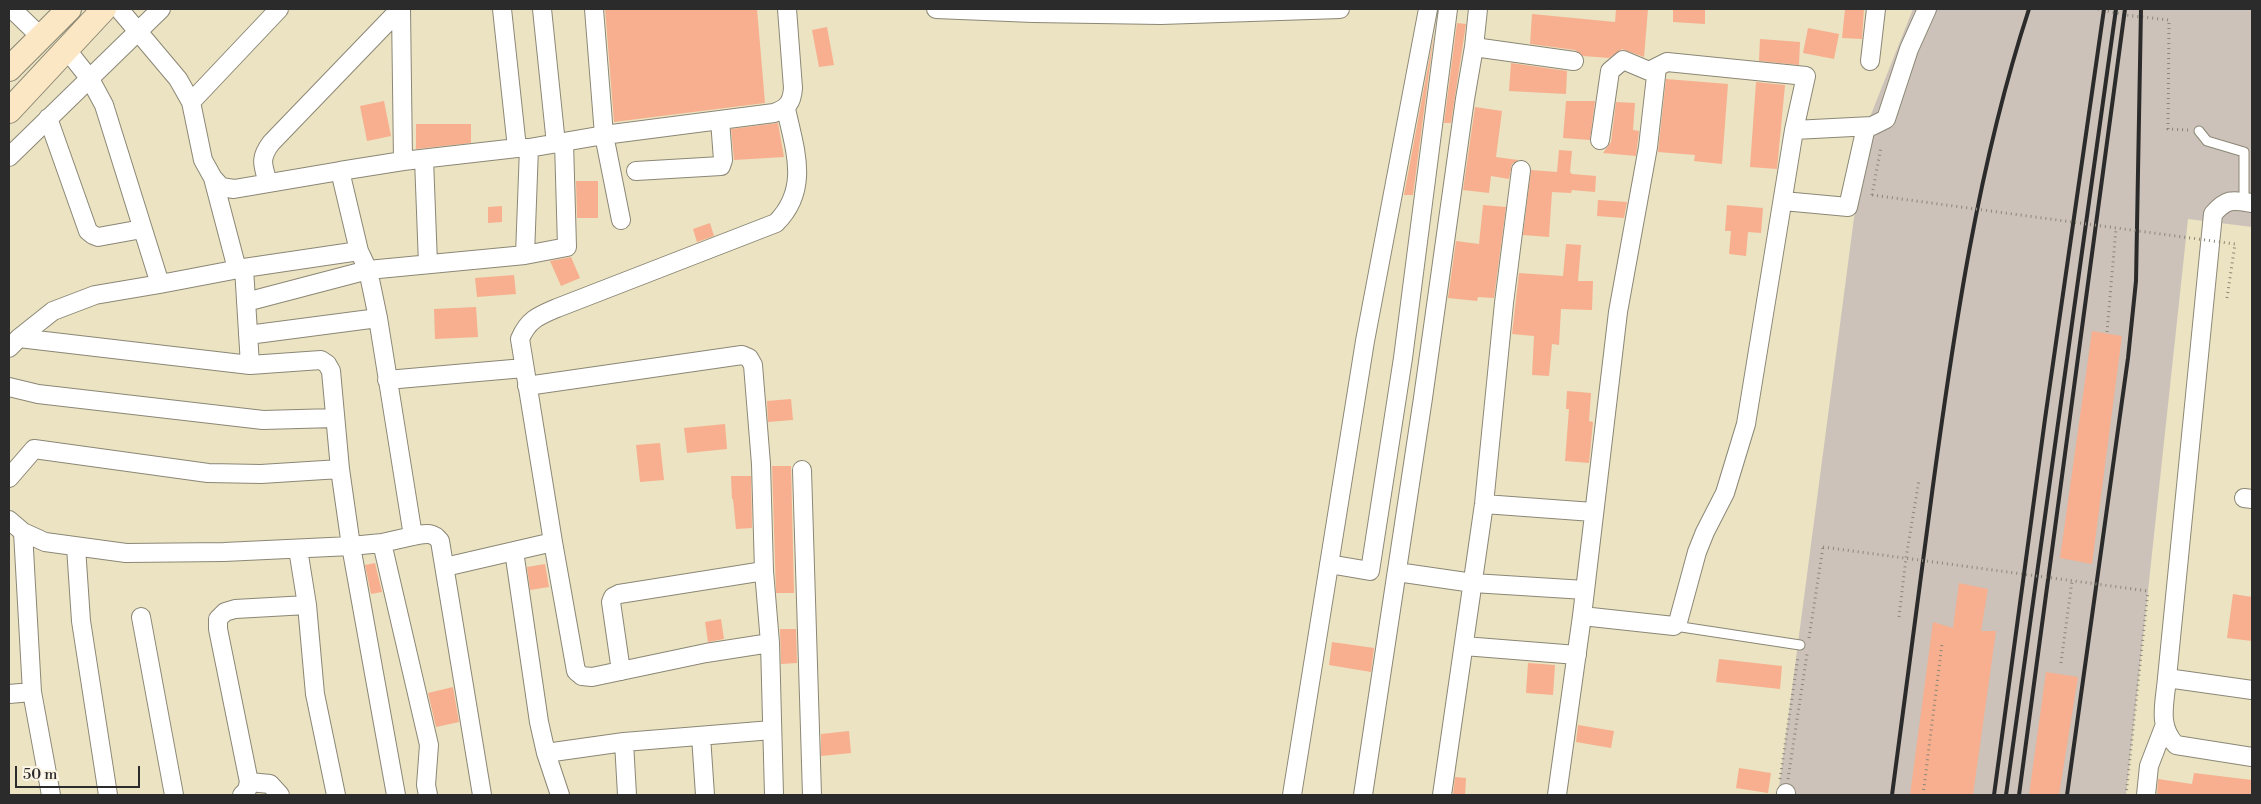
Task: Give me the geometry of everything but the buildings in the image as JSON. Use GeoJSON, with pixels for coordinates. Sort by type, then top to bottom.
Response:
{"type":"FeatureCollection","features":[{"type":"Feature","properties":{"kind":"street"},"geometry":{"type":"LineString","coordinates":[[12,9],[41,37]]}},
{"type":"Feature","properties":{"kind":"street"},"geometry":{"type":"LineString","coordinates":[[9,69],[69,9]]}},
{"type":"Feature","properties":{"kind":"street"},"geometry":{"type":"LineString","coordinates":[[9,110],[104,9]]}},
{"type":"Feature","properties":{"kind":"street"},"geometry":{"type":"LineString","coordinates":[[118,9],[178,78],[190,102],[203,160],[213,178],[240,268],[246,302],[250,364]]}},
{"type":"Feature","properties":{"kind":"street"},"geometry":{"type":"LineString","coordinates":[[9,157],[161,9]]}},
{"type":"Feature","properties":{"kind":"street"},"geometry":{"type":"LineString","coordinates":[[190,102],[279,9]]}},
{"type":"Feature","properties":{"kind":"street"},"geometry":{"type":"LineString","coordinates":[[401,9],[403,161]]}},
{"type":"Feature","properties":{"kind":"street"},"geometry":{"type":"LineString","coordinates":[[268,183],[263,166],[263,154],[271,143],[401,9]]}},
{"type":"Feature","properties":{"kind":"street"},"geometry":{"type":"LineString","coordinates":[[502,9],[523,148],[525,255]]}},
{"type":"Feature","properties":{"kind":"street"},"geometry":{"type":"LineString","coordinates":[[246,302],[368,270],[525,255],[567,247],[560,143],[542,9]]}},
{"type":"Feature","properties":{"kind":"street"},"geometry":{"type":"LineString","coordinates":[[594,9],[604,135],[621,220]]}},
{"type":"Feature","properties":{"kind":"street"},"geometry":{"type":"LineString","coordinates":[[213,178],[222,187],[234,189],[403,161],[523,148],[604,135],[774,114],[786,108],[792,98],[793,88],[787,9]]}},
{"type":"Feature","properties":{"kind":"street"},"geometry":{"type":"LineString","coordinates":[[936,9],[1161,15],[1340,9]]}},
{"type":"Feature","properties":{"kind":"street"},"geometry":{"type":"LineString","coordinates":[[1292,795],[1366,341],[1428,9]]}},
{"type":"Feature","properties":{"kind":"street"},"geometry":{"type":"LineString","coordinates":[[1370,572],[1403,358],[1448,9]]}},
{"type":"Feature","properties":{"kind":"street"},"geometry":{"type":"LineString","coordinates":[[1362,795],[1423,398],[1478,9]]}},
{"type":"Feature","properties":{"kind":"street"},"geometry":{"type":"LineString","coordinates":[[1870,61],[1876,9]]}},
{"type":"Feature","properties":{"kind":"street"},"geometry":{"type":"LineString","coordinates":[[1794,130],[1866,126],[1879,124],[1886,119],[1909,49],[1926,9]]}},
{"type":"Feature","properties":{"kind":"street"},"geometry":{"type":"LineString","coordinates":[[1474,47],[1574,61]]}},
{"type":"Feature","properties":{"kind":"street"},"geometry":{"type":"LineString","coordinates":[[67,50],[90,79],[104,105],[160,284]]}},
{"type":"Feature","properties":{"kind":"street"},"geometry":{"type":"LineString","coordinates":[[1582,616],[1674,626],[1678,622],[1702,539],[1725,493],[1746,424],[1794,130],[1806,76],[1667,62],[1650,71],[1623,60],[1610,71],[1600,140]]}},
{"type":"Feature","properties":{"kind":"street"},"geometry":{"type":"LineString","coordinates":[[1557,795],[1582,616],[1618,312],[1648,147],[1657,67]]}},
{"type":"Feature","properties":{"kind":"street"},"geometry":{"type":"LineString","coordinates":[[770,644],[706,653],[592,677],[582,676],[576,671],[552,542],[520,340],[525,327],[537,317],[776,223],[788,211],[796,188],[798,164],[786,108]]}},
{"type":"Feature","properties":{"kind":"street"},"geometry":{"type":"LineString","coordinates":[[48,118],[88,231],[98,237],[142,229]]}},
{"type":"Feature","properties":{"kind":"street"},"geometry":{"type":"LineString","coordinates":[[636,171],[721,166],[723,160],[720,120]]}},
{"type":"Feature","properties":{"kind":"street"},"geometry":{"type":"LineString","coordinates":[[1783,201],[1848,206],[1866,126]]}},
{"type":"Feature","properties":{"kind":"street"},"geometry":{"type":"LineString","coordinates":[[424,159],[428,264]]}},
{"type":"Feature","properties":{"kind":"street"},"geometry":{"type":"LineString","coordinates":[[1442,795],[1484,504],[1521,170]]}},
{"type":"Feature","properties":{"kind":"street"},"geometry":{"type":"LineString","coordinates":[[340,171],[359,251],[368,270],[378,318],[413,536]]}},
{"type":"Feature","properties":{"kind":"street"},"geometry":{"type":"LineString","coordinates":[[2146,795],[2149,766],[2164,727],[2167,678],[2213,214],[2222,204],[2233,200],[2248,202]]}},
{"type":"Feature","properties":{"kind":"street"},"geometry":{"type":"LineString","coordinates":[[14,343],[53,310],[95,294],[160,284],[240,268],[359,251]]}},
{"type":"Feature","properties":{"kind":"street"},"geometry":{"type":"LineString","coordinates":[[248,336],[378,318]]}},
{"type":"Feature","properties":{"kind":"street"},"geometry":{"type":"LineString","coordinates":[[14,343],[250,364],[321,360],[327,364],[331,371],[340,469],[351,546],[396,795]]}},
{"type":"Feature","properties":{"kind":"street"},"geometry":{"type":"LineString","coordinates":[[527,386],[742,355],[749,358],[753,365],[760,464],[764,571],[770,644],[774,795]]}},
{"type":"Feature","properties":{"kind":"street"},"geometry":{"type":"LineString","coordinates":[[387,380],[524,368]]}},
{"type":"Feature","properties":{"kind":"street"},"geometry":{"type":"LineString","coordinates":[[9,387],[38,394],[263,420],[335,418]]}},
{"type":"Feature","properties":{"kind":"street"},"geometry":{"type":"LineString","coordinates":[[9,478],[34,449],[208,473],[262,474],[340,469]]}},
{"type":"Feature","properties":{"kind":"street"},"geometry":{"type":"LineString","coordinates":[[802,470],[812,795]]}},
{"type":"Feature","properties":{"kind":"street"},"geometry":{"type":"LineString","coordinates":[[1484,504],[1593,512]]}},
{"type":"Feature","properties":{"kind":"street"},"geometry":{"type":"LineString","coordinates":[[9,520],[24,532],[45,542],[126,553],[298,549],[382,543],[428,533],[436,536],[440,542],[445,567],[482,795]]}},
{"type":"Feature","properties":{"kind":"street"},"geometry":{"type":"LineString","coordinates":[[24,532],[32,692],[52,795]]}},
{"type":"Feature","properties":{"kind":"street"},"geometry":{"type":"LineString","coordinates":[[445,567],[552,542]]}},
{"type":"Feature","properties":{"kind":"street"},"geometry":{"type":"LineString","coordinates":[[382,543],[428,745],[426,785],[428,795]]}},
{"type":"Feature","properties":{"kind":"street"},"geometry":{"type":"LineString","coordinates":[[76,547],[84,649],[108,795]]}},
{"type":"Feature","properties":{"kind":"street"},"geometry":{"type":"LineString","coordinates":[[298,549],[307,605],[314,694],[336,795]]}},
{"type":"Feature","properties":{"kind":"street"},"geometry":{"type":"LineString","coordinates":[[514,552],[540,722],[546,753],[560,795]]}},
{"type":"Feature","properties":{"kind":"street"},"geometry":{"type":"LineString","coordinates":[[1329,564],[1370,572],[1473,583],[1585,590]]}},
{"type":"Feature","properties":{"kind":"street"},"geometry":{"type":"LineString","coordinates":[[621,670],[611,602],[613,597],[619,594],[693,581],[764,571]]}},
{"type":"Feature","properties":{"kind":"street"},"geometry":{"type":"LineString","coordinates":[[280,795],[270,784],[246,789],[218,629],[218,619],[225,612],[235,609],[307,605]]}},
{"type":"Feature","properties":{"kind":"street"},"geometry":{"type":"LineString","coordinates":[[141,617],[174,795]]}},
{"type":"Feature","properties":{"kind":"street"},"geometry":{"type":"LineString","coordinates":[[1464,646],[1576,656]]}},
{"type":"Feature","properties":{"kind":"street"},"geometry":{"type":"LineString","coordinates":[[2167,678],[2252,690]]}},
{"type":"Feature","properties":{"kind":"street"},"geometry":{"type":"LineString","coordinates":[[9,694],[32,692]]}},
{"type":"Feature","properties":{"kind":"street"},"geometry":{"type":"LineString","coordinates":[[2164,727],[2168,737],[2176,745],[2252,757]]}},
{"type":"Feature","properties":{"kind":"street"},"geometry":{"type":"LineString","coordinates":[[546,753],[624,742],[772,730]]}},
{"type":"Feature","properties":{"kind":"street"},"geometry":{"type":"LineString","coordinates":[[701,736],[705,795]]}},
{"type":"Feature","properties":{"kind":"street"},"geometry":{"type":"LineString","coordinates":[[624,742],[627,795]]}},
{"type":"Feature","properties":{"kind":"lane"},"geometry":{"type":"LineString","coordinates":[[2199,131],[2207,142],[2244,152],[2248,202]]}},
{"type":"Feature","properties":{"kind":"lane"},"geometry":{"type":"LineString","coordinates":[[1674,626],[1800,644]]}},
{"type":"Feature","properties":{"kind":"path"},"geometry":{"type":"LineString","coordinates":[[2098,9],[2124,15],[2169,20],[2168,129],[2199,131]]}},
{"type":"Feature","properties":{"kind":"path"},"geometry":{"type":"LineString","coordinates":[[1881,147],[1872,195],[2235,244],[2227,298]]}},
{"type":"Feature","properties":{"kind":"path"},"geometry":{"type":"LineString","coordinates":[[2106,332],[2116,228]]}},
{"type":"Feature","properties":{"kind":"path"},"geometry":{"type":"LineString","coordinates":[[1899,617],[1906,558],[1919,480]]}},
{"type":"Feature","properties":{"kind":"path"},"geometry":{"type":"LineString","coordinates":[[1800,644],[1778,791],[1786,794],[1823,547],[2148,591],[2126,795]]}},
{"type":"Feature","properties":{"kind":"path"},"geometry":{"type":"LineString","coordinates":[[2061,663],[2072,581]]}},
{"type":"Feature","properties":{"kind":"path"},"geometry":{"type":"LineString","coordinates":[[1923,795],[1942,644]]}},
{"type":"Feature","properties":{"kind":"shaded area"},"geometry":{"type":"Polygon","coordinates":[[[1913,9],[2252,9],[2252,227],[2188,219],[2126,795],[1778,795],[1866,127],[1913,9]]]}},
{"type":"Feature","properties":{"kind":"railway"},"geometry":{"type":"LineString","coordinates":[[1892,795],[1940,432],[1959,309],[1995,128],[2029,9]]}},
{"type":"Feature","properties":{"kind":"railway"},"geometry":{"type":"LineString","coordinates":[[1994,795],[2045,419],[2104,9]]}},
{"type":"Feature","properties":{"kind":"railway"},"geometry":{"type":"LineString","coordinates":[[2006,795],[2116,9]]}},
{"type":"Feature","properties":{"kind":"railway"},"geometry":{"type":"LineString","coordinates":[[2019,795],[2125,9]]}},
{"type":"Feature","properties":{"kind":"railway"},"geometry":{"type":"LineString","coordinates":[[2067,795],[2128,358],[2136,281],[2141,9]]}}]}
